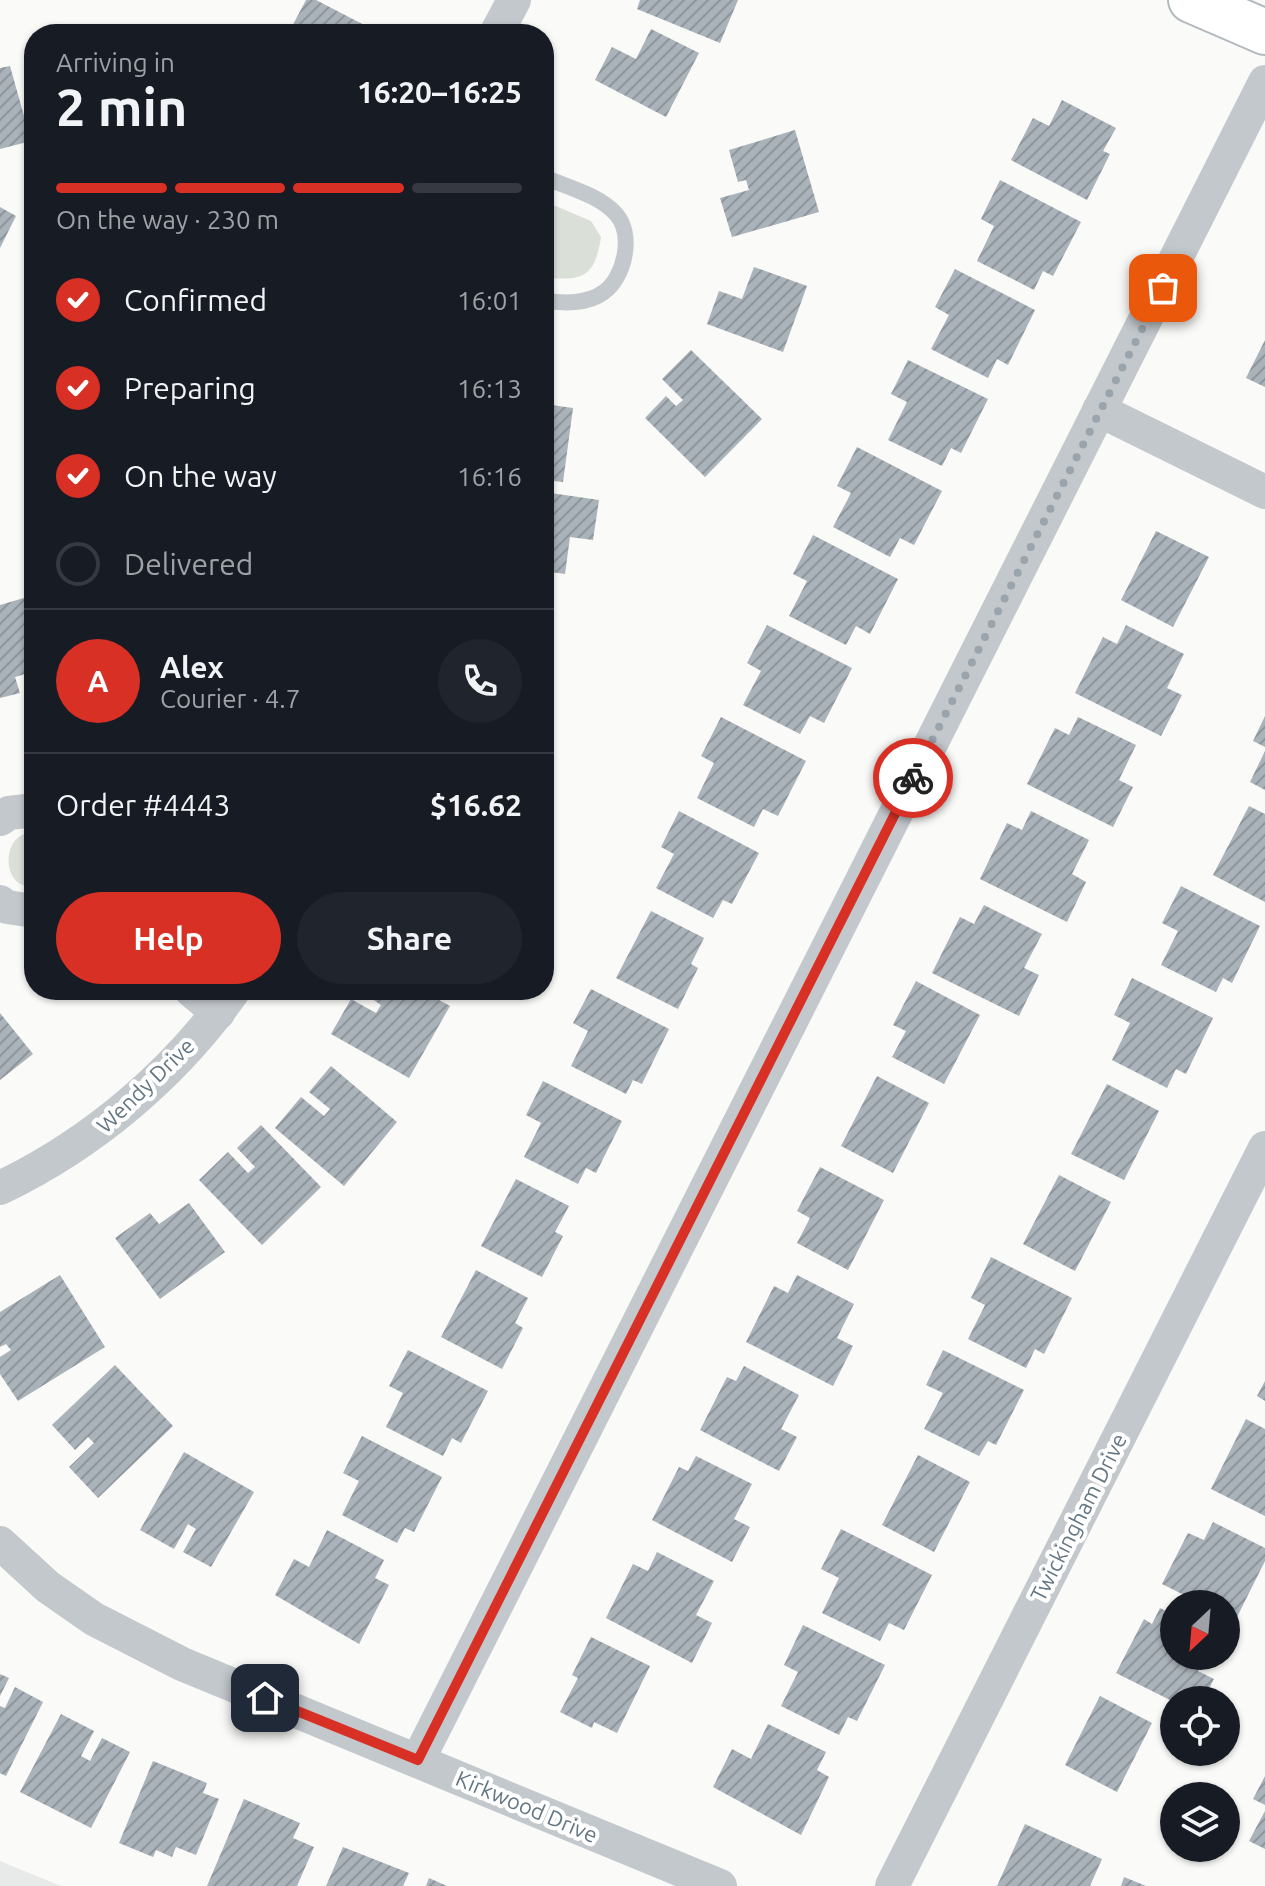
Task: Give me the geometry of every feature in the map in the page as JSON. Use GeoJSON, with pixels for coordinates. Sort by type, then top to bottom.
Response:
{"type":"FeatureCollection","features":[{"type":"Feature","properties":{"kind":"main road"},"geometry":{"type":"LineString","coordinates":[[1191,0],[1265,32]]}},
{"type":"Feature","properties":{"kind":"street"},"geometry":{"type":"LineString","coordinates":[[501,24],[514,0]]}},
{"type":"Feature","properties":{"kind":"street"},"geometry":{"type":"LineString","coordinates":[[418,1760],[1265,82]]}},
{"type":"Feature","properties":{"kind":"street"},"geometry":{"type":"LineString","coordinates":[[1099,410],[1265,492]]}},
{"type":"Feature","properties":{"kind":"street"},"geometry":{"type":"LineString","coordinates":[[0,819],[9,813],[24,811]]}},
{"type":"Feature","properties":{"kind":"street"},"geometry":{"type":"LineString","coordinates":[[0,902],[24,910]]}},
{"type":"Feature","properties":{"kind":"street","name":"Wendy Drive"},"geometry":{"type":"LineString","coordinates":[[0,1188],[88,1139],[147,1089],[226,1001]]}},
{"type":"Feature","properties":{"kind":"street","name":"Twickingham Drive"},"geometry":{"type":"LineString","coordinates":[[892,1886],[1265,1148]]}},
{"type":"Feature","properties":{"kind":"street","name":"Kirkwood Drive"},"geometry":{"type":"LineString","coordinates":[[0,1543],[48,1587],[123,1635],[182,1664],[720,1886]]}},
{"type":"Feature","properties":{"kind":"lane"},"geometry":{"type":"LineString","coordinates":[[554,181],[596,200],[615,213],[625,238],[622,267],[606,292],[576,302],[554,301]]}},
{"type":"Feature","properties":{"kind":"shaded area"},"geometry":{"type":"Polygon","coordinates":[[[554,205],[591,221],[601,237],[590,269],[577,277],[554,277],[554,205]]]}},
{"type":"Feature","properties":{"kind":"shaded area"},"geometry":{"type":"Polygon","coordinates":[[[23,835],[24,885],[15,879],[8,860],[15,841],[23,835]]]}},
{"type":"Feature","properties":{"kind":"shaded area"},"geometry":{"type":"Polygon","coordinates":[[[0,1861],[61,1886],[0,1886],[0,1861]]]}},
{"type":"Feature","properties":{"kind":"building"},"geometry":{"type":"Polygon","coordinates":[[[306,0],[316,0],[362,24],[293,24],[306,0]]]}},
{"type":"Feature","properties":{"kind":"building"},"geometry":{"type":"Polygon","coordinates":[[[640,0],[738,0],[720,43],[637,9],[640,0]]]}},
{"type":"Feature","properties":{"kind":"building"},"geometry":{"type":"Polygon","coordinates":[[[651,29],[699,53],[666,117],[595,80],[612,47],[636,59],[651,29]]]}},
{"type":"Feature","properties":{"kind":"building"},"geometry":{"type":"Polygon","coordinates":[[[10,66],[24,116],[24,143],[0,149],[0,68],[10,66]]]}},
{"type":"Feature","properties":{"kind":"building"},"geometry":{"type":"Polygon","coordinates":[[[1062,100],[1116,128],[1103,151],[1110,154],[1087,200],[1011,160],[1033,118],[1049,126],[1062,100]]]}},
{"type":"Feature","properties":{"kind":"building"},"geometry":{"type":"Polygon","coordinates":[[[795,130],[819,212],[732,237],[720,198],[749,190],[746,180],[738,182],[729,150],[795,130]]]}},
{"type":"Feature","properties":{"kind":"building"},"geometry":{"type":"Polygon","coordinates":[[[1000,180],[1081,222],[1053,276],[1043,271],[1034,290],[977,261],[994,226],[981,219],[1000,180]]]}},
{"type":"Feature","properties":{"kind":"building"},"geometry":{"type":"Polygon","coordinates":[[[0,207],[16,216],[0,248],[0,207]]]}},
{"type":"Feature","properties":{"kind":"building"},"geometry":{"type":"Polygon","coordinates":[[[754,267],[807,286],[783,352],[707,324],[719,291],[742,299],[754,267]]]}},
{"type":"Feature","properties":{"kind":"building"},"geometry":{"type":"Polygon","coordinates":[[[955,269],[1035,310],[1008,365],[997,359],[988,378],[931,349],[949,315],[935,307],[955,269]]]}},
{"type":"Feature","properties":{"kind":"building"},"geometry":{"type":"Polygon","coordinates":[[[1265,340],[1265,387],[1246,378],[1265,340]]]}},
{"type":"Feature","properties":{"kind":"building"},"geometry":{"type":"Polygon","coordinates":[[[691,350],[762,419],[705,477],[645,418],[666,396],[676,406],[683,400],[662,379],[691,350]]]}},
{"type":"Feature","properties":{"kind":"building"},"geometry":{"type":"Polygon","coordinates":[[[908,360],[988,399],[961,453],[951,448],[942,466],[888,440],[907,402],[891,394],[908,360]]]}},
{"type":"Feature","properties":{"kind":"building"},"geometry":{"type":"Polygon","coordinates":[[[554,405],[573,408],[563,482],[554,481],[554,405]]]}},
{"type":"Feature","properties":{"kind":"building"},"geometry":{"type":"Polygon","coordinates":[[[857,447],[942,491],[914,545],[900,538],[890,557],[833,527],[851,493],[837,486],[857,447]]]}},
{"type":"Feature","properties":{"kind":"building"},"geometry":{"type":"Polygon","coordinates":[[[554,493],[599,500],[593,540],[570,537],[565,574],[554,572],[554,493]]]}},
{"type":"Feature","properties":{"kind":"building"},"geometry":{"type":"Polygon","coordinates":[[[1156,531],[1209,557],[1173,627],[1121,600],[1156,531]]]}},
{"type":"Feature","properties":{"kind":"building"},"geometry":{"type":"Polygon","coordinates":[[[813,535],[898,579],[870,634],[856,626],[846,645],[789,616],[807,581],[793,574],[813,535]]]}},
{"type":"Feature","properties":{"kind":"building"},"geometry":{"type":"Polygon","coordinates":[[[24,598],[24,674],[15,677],[20,693],[0,698],[0,605],[24,598]]]}},
{"type":"Feature","properties":{"kind":"building"},"geometry":{"type":"Polygon","coordinates":[[[767,625],[852,668],[824,723],[810,716],[800,734],[743,705],[761,671],[747,663],[767,625]]]}},
{"type":"Feature","properties":{"kind":"building"},"geometry":{"type":"Polygon","coordinates":[[[1126,625],[1184,654],[1167,688],[1182,695],[1161,736],[1075,693],[1103,637],[1117,644],[1126,625]]]}},
{"type":"Feature","properties":{"kind":"building"},"geometry":{"type":"Polygon","coordinates":[[[1265,716],[1265,747],[1253,741],[1265,716]]]}},
{"type":"Feature","properties":{"kind":"building"},"geometry":{"type":"Polygon","coordinates":[[[721,717],[806,761],[778,816],[763,809],[754,827],[697,798],[714,763],[701,756],[721,717]]]}},
{"type":"Feature","properties":{"kind":"building"},"geometry":{"type":"Polygon","coordinates":[[[1078,717],[1136,745],[1119,780],[1133,787],[1113,827],[1027,784],[1055,728],[1069,735],[1078,717]]]}},
{"type":"Feature","properties":{"kind":"building"},"geometry":{"type":"Polygon","coordinates":[[[1265,751],[1265,790],[1250,782],[1265,751]]]}},
{"type":"Feature","properties":{"kind":"building"},"geometry":{"type":"Polygon","coordinates":[[[1249,806],[1265,814],[1265,902],[1213,875],[1249,806]]]}},
{"type":"Feature","properties":{"kind":"building"},"geometry":{"type":"Polygon","coordinates":[[[679,811],[759,853],[732,904],[723,900],[713,918],[656,888],[674,854],[661,847],[679,811]]]}},
{"type":"Feature","properties":{"kind":"building"},"geometry":{"type":"Polygon","coordinates":[[[1031,811],[1089,840],[1072,874],[1086,882],[1067,922],[980,879],[1007,823],[1022,830],[1031,811]]]}},
{"type":"Feature","properties":{"kind":"building"},"geometry":{"type":"Polygon","coordinates":[[[1181,886],[1260,926],[1232,983],[1223,978],[1216,992],[1161,965],[1178,931],[1162,923],[1181,886]]]}},
{"type":"Feature","properties":{"kind":"building"},"geometry":{"type":"Polygon","coordinates":[[[984,905],[1042,934],[1024,968],[1039,975],[1019,1016],[932,973],[960,917],[974,924],[984,905]]]}},
{"type":"Feature","properties":{"kind":"building"},"geometry":{"type":"Polygon","coordinates":[[[651,911],[704,938],[691,964],[698,968],[678,1009],[616,978],[651,911]]]}},
{"type":"Feature","properties":{"kind":"building"},"geometry":{"type":"Polygon","coordinates":[[[1132,978],[1213,1018],[1186,1074],[1176,1069],[1167,1088],[1112,1060],[1130,1023],[1114,1015],[1132,978]]]}},
{"type":"Feature","properties":{"kind":"building"},"geometry":{"type":"Polygon","coordinates":[[[916,981],[980,1015],[944,1084],[892,1057],[906,1031],[893,1025],[916,981]]]}},
{"type":"Feature","properties":{"kind":"building"},"geometry":{"type":"Polygon","coordinates":[[[591,989],[669,1029],[642,1084],[633,1080],[626,1094],[571,1066],[588,1031],[573,1023],[591,989]]]}},
{"type":"Feature","properties":{"kind":"building"},"geometry":{"type":"Polygon","coordinates":[[[350,1000],[376,1013],[381,1005],[374,1000],[439,1000],[450,1006],[409,1078],[331,1034],[350,1000]]]}},
{"type":"Feature","properties":{"kind":"building"},"geometry":{"type":"Polygon","coordinates":[[[0,1013],[33,1054],[0,1080],[0,1013]]]}},
{"type":"Feature","properties":{"kind":"building"},"geometry":{"type":"Polygon","coordinates":[[[331,1066],[397,1122],[344,1186],[275,1128],[301,1097],[324,1116],[330,1109],[309,1092],[331,1066]]]}},
{"type":"Feature","properties":{"kind":"building"},"geometry":{"type":"Polygon","coordinates":[[[877,1076],[929,1103],[893,1173],[841,1146],[877,1076]]]}},
{"type":"Feature","properties":{"kind":"building"},"geometry":{"type":"Polygon","coordinates":[[[543,1081],[622,1121],[596,1173],[586,1168],[578,1184],[524,1157],[541,1123],[526,1115],[543,1081]]]}},
{"type":"Feature","properties":{"kind":"building"},"geometry":{"type":"Polygon","coordinates":[[[1107,1084],[1159,1111],[1124,1180],[1071,1154],[1107,1084]]]}},
{"type":"Feature","properties":{"kind":"building"},"geometry":{"type":"Polygon","coordinates":[[[261,1125],[321,1187],[262,1245],[199,1180],[228,1152],[248,1173],[255,1167],[237,1148],[261,1125]]]}},
{"type":"Feature","properties":{"kind":"building"},"geometry":{"type":"Polygon","coordinates":[[[820,1167],[884,1200],[848,1270],[797,1243],[810,1218],[797,1211],[820,1167]]]}},
{"type":"Feature","properties":{"kind":"building"},"geometry":{"type":"Polygon","coordinates":[[[1059,1175],[1111,1202],[1075,1271],[1023,1244],[1059,1175]]]}},
{"type":"Feature","properties":{"kind":"building"},"geometry":{"type":"Polygon","coordinates":[[[516,1179],[569,1206],[555,1232],[563,1236],[542,1277],[481,1246],[516,1179]]]}},
{"type":"Feature","properties":{"kind":"building"},"geometry":{"type":"Polygon","coordinates":[[[189,1203],[225,1252],[160,1299],[115,1238],[150,1213],[159,1224],[189,1203]]]}},
{"type":"Feature","properties":{"kind":"building"},"geometry":{"type":"Polygon","coordinates":[[[991,1257],[1072,1298],[1044,1354],[1035,1349],[1026,1368],[968,1339],[985,1305],[971,1298],[991,1257]]]}},
{"type":"Feature","properties":{"kind":"building"},"geometry":{"type":"Polygon","coordinates":[[[476,1270],[528,1298],[515,1323],[523,1328],[502,1369],[441,1337],[476,1270]]]}},
{"type":"Feature","properties":{"kind":"building"},"geometry":{"type":"Polygon","coordinates":[[[60,1275],[105,1347],[18,1401],[0,1374],[0,1357],[11,1350],[6,1344],[0,1347],[0,1312],[60,1275]]]}},
{"type":"Feature","properties":{"kind":"building"},"geometry":{"type":"Polygon","coordinates":[[[797,1275],[854,1304],[837,1338],[853,1346],[833,1386],[746,1342],[774,1286],[788,1293],[797,1275]]]}},
{"type":"Feature","properties":{"kind":"building"},"geometry":{"type":"Polygon","coordinates":[[[408,1350],[488,1391],[461,1443],[452,1438],[443,1456],[386,1427],[403,1393],[389,1386],[408,1350]]]}},
{"type":"Feature","properties":{"kind":"building"},"geometry":{"type":"Polygon","coordinates":[[[943,1350],[1024,1390],[996,1445],[988,1441],[979,1456],[924,1429],[943,1393],[926,1385],[943,1350]]]}},
{"type":"Feature","properties":{"kind":"building"},"geometry":{"type":"Polygon","coordinates":[[[115,1365],[173,1426],[98,1498],[69,1467],[94,1443],[88,1437],[75,1450],[52,1425],[115,1365]]]}},
{"type":"Feature","properties":{"kind":"building"},"geometry":{"type":"Polygon","coordinates":[[[744,1366],[799,1395],[781,1429],[797,1437],[779,1471],[700,1430],[727,1377],[736,1381],[744,1366]]]}},
{"type":"Feature","properties":{"kind":"building"},"geometry":{"type":"Polygon","coordinates":[[[1265,1381],[1265,1401],[1257,1396],[1265,1381]]]}},
{"type":"Feature","properties":{"kind":"building"},"geometry":{"type":"Polygon","coordinates":[[[1246,1419],[1265,1429],[1265,1516],[1211,1489],[1246,1419]]]}},
{"type":"Feature","properties":{"kind":"building"},"geometry":{"type":"Polygon","coordinates":[[[362,1436],[442,1477],[414,1532],[405,1528],[397,1543],[342,1515],[359,1481],[343,1473],[362,1436]]]}},
{"type":"Feature","properties":{"kind":"building"},"geometry":{"type":"Polygon","coordinates":[[[184,1452],[254,1492],[211,1567],[183,1552],[196,1529],[188,1524],[174,1549],[140,1530],[184,1452]]]}},
{"type":"Feature","properties":{"kind":"building"},"geometry":{"type":"Polygon","coordinates":[[[918,1455],[970,1482],[934,1552],[882,1525],[918,1455]]]}},
{"type":"Feature","properties":{"kind":"building"},"geometry":{"type":"Polygon","coordinates":[[[696,1456],[752,1484],[734,1519],[750,1527],[732,1562],[652,1520],[679,1467],[688,1471],[696,1456]]]}},
{"type":"Feature","properties":{"kind":"building"},"geometry":{"type":"Polygon","coordinates":[[[1213,1522],[1265,1548],[1265,1561],[1240,1611],[1240,1590],[1174,1590],[1162,1584],[1188,1533],[1204,1540],[1213,1522]]]}},
{"type":"Feature","properties":{"kind":"building"},"geometry":{"type":"Polygon","coordinates":[[[841,1529],[932,1575],[904,1630],[889,1623],[880,1641],[822,1613],[839,1578],[821,1569],[841,1529]]]}},
{"type":"Feature","properties":{"kind":"building"},"geometry":{"type":"Polygon","coordinates":[[[327,1530],[384,1560],[375,1578],[389,1585],[359,1644],[275,1595],[294,1559],[309,1567],[327,1530]]]}},
{"type":"Feature","properties":{"kind":"building"},"geometry":{"type":"Polygon","coordinates":[[[657,1552],[714,1581],[696,1615],[712,1623],[692,1663],[606,1618],[633,1564],[648,1571],[657,1552]]]}},
{"type":"Feature","properties":{"kind":"building"},"geometry":{"type":"Polygon","coordinates":[[[1160,1608],[1160,1670],[1199,1670],[1214,1679],[1210,1686],[1160,1686],[1160,1695],[1116,1673],[1144,1619],[1152,1624],[1160,1608]]]}},
{"type":"Feature","properties":{"kind":"building"},"geometry":{"type":"Polygon","coordinates":[[[803,1625],[885,1665],[857,1721],[848,1717],[839,1735],[781,1706],[798,1672],[784,1665],[803,1625]]]}},
{"type":"Feature","properties":{"kind":"building"},"geometry":{"type":"Polygon","coordinates":[[[591,1637],[650,1666],[617,1733],[594,1722],[592,1728],[560,1712],[578,1678],[572,1675],[591,1637]]]}},
{"type":"Feature","properties":{"kind":"building"},"geometry":{"type":"Polygon","coordinates":[[[0,1674],[9,1678],[0,1696],[0,1674]]]}},
{"type":"Feature","properties":{"kind":"building"},"geometry":{"type":"Polygon","coordinates":[[[15,1687],[43,1702],[6,1776],[0,1773],[0,1706],[5,1708],[15,1687]]]}},
{"type":"Feature","properties":{"kind":"building"},"geometry":{"type":"Polygon","coordinates":[[[1100,1696],[1152,1723],[1117,1792],[1065,1765],[1100,1696]]]}},
{"type":"Feature","properties":{"kind":"building"},"geometry":{"type":"Polygon","coordinates":[[[61,1714],[94,1731],[81,1756],[90,1761],[102,1738],[130,1752],[91,1828],[20,1792],[61,1714]]]}},
{"type":"Feature","properties":{"kind":"building"},"geometry":{"type":"Polygon","coordinates":[[[768,1724],[826,1752],[817,1770],[829,1777],[801,1835],[713,1787],[732,1749],[751,1759],[768,1724]]]}},
{"type":"Feature","properties":{"kind":"building"},"geometry":{"type":"Polygon","coordinates":[[[153,1761],[207,1783],[203,1793],[219,1799],[196,1855],[176,1847],[172,1857],[156,1850],[153,1857],[119,1843],[153,1761]]]}},
{"type":"Feature","properties":{"kind":"building"},"geometry":{"type":"Polygon","coordinates":[[[1265,1776],[1265,1805],[1253,1799],[1265,1776]]]}},
{"type":"Feature","properties":{"kind":"building"},"geometry":{"type":"Polygon","coordinates":[[[244,1799],[300,1823],[293,1838],[314,1847],[297,1886],[207,1886],[244,1799]]]}},
{"type":"Feature","properties":{"kind":"building"},"geometry":{"type":"Polygon","coordinates":[[[1265,1811],[1265,1849],[1249,1841],[1265,1811]]]}},
{"type":"Feature","properties":{"kind":"building"},"geometry":{"type":"Polygon","coordinates":[[[1025,1824],[1102,1859],[1090,1886],[997,1886],[1025,1824]]]}},
{"type":"Feature","properties":{"kind":"building"},"geometry":{"type":"Polygon","coordinates":[[[343,1847],[409,1873],[403,1886],[326,1886],[343,1847]]]}},
{"type":"Feature","properties":{"kind":"building"},"geometry":{"type":"Polygon","coordinates":[[[1124,1877],[1146,1886],[1121,1886],[1124,1877]]]}},
{"type":"Feature","properties":{"kind":"building"},"geometry":{"type":"Polygon","coordinates":[[[429,1878],[447,1886],[426,1886],[429,1878]]]}},
{"type":"Feature","properties":{"kind":"way so far"},"geometry":{"type":"LineString","coordinates":[[913,778],[1163,288]]}},
{"type":"Feature","properties":{"kind":"route"},"geometry":{"type":"LineString","coordinates":[[265,1698],[418,1760],[913,778]]}}]}
